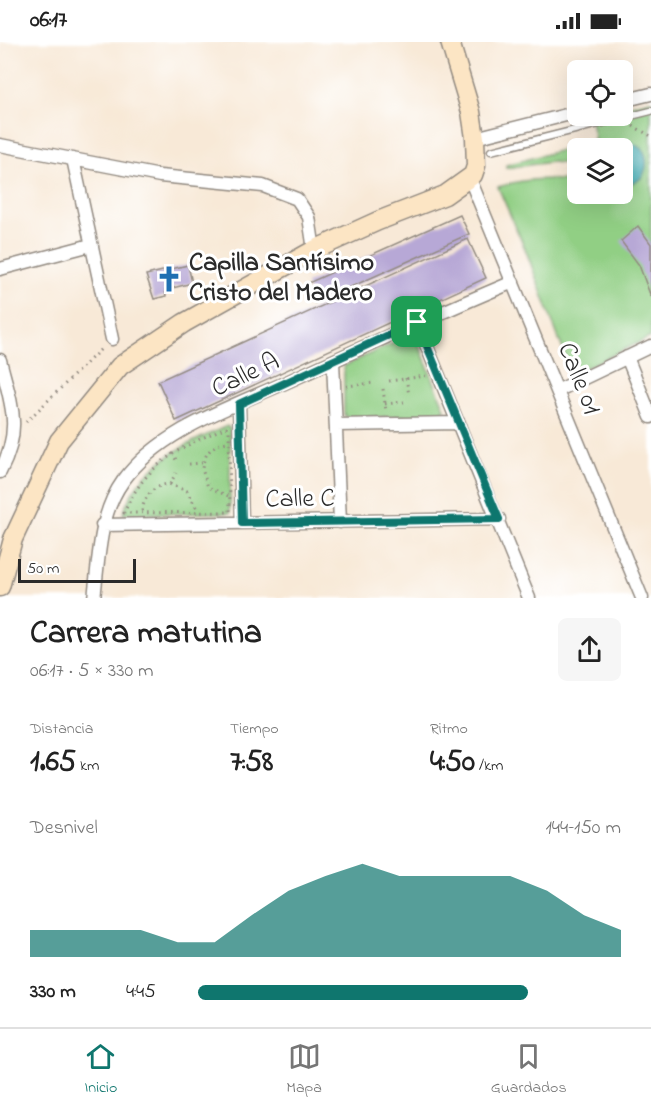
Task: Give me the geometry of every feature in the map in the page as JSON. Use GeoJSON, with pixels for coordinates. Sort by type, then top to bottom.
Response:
{"type":"FeatureCollection","features":[{"type":"Feature","properties":{"kind":"main road"},"geometry":{"type":"LineString","coordinates":[[0,587],[13,539],[59,441],[120,366],[184,323],[314,250],[378,220],[445,195],[470,178],[476,171],[475,138],[463,81],[450,42]]}},
{"type":"Feature","properties":{"kind":"street"},"geometry":{"type":"LineString","coordinates":[[633,98],[651,94]]}},
{"type":"Feature","properties":{"kind":"street"},"geometry":{"type":"LineString","coordinates":[[475,138],[567,115]]}},
{"type":"Feature","properties":{"kind":"street"},"geometry":{"type":"LineString","coordinates":[[0,145],[160,176],[263,186],[297,200],[309,218],[314,250]]}},
{"type":"Feature","properties":{"kind":"street"},"geometry":{"type":"LineString","coordinates":[[73,159],[112,339]]}},
{"type":"Feature","properties":{"kind":"street","name":"Calle 01"},"geometry":{"type":"LineString","coordinates":[[470,178],[559,390],[642,598]]}},
{"type":"Feature","properties":{"kind":"street"},"geometry":{"type":"LineString","coordinates":[[0,269],[91,244]]}},
{"type":"Feature","properties":{"kind":"street","name":"Calle A"},"geometry":{"type":"LineString","coordinates":[[94,598],[102,525],[122,482],[155,448],[239,404],[417,322],[513,282]]}},
{"type":"Feature","properties":{"kind":"street"},"geometry":{"type":"LineString","coordinates":[[417,322],[499,519],[529,598]]}},
{"type":"Feature","properties":{"kind":"street"},"geometry":{"type":"LineString","coordinates":[[559,390],[651,346]]}},
{"type":"Feature","properties":{"kind":"street"},"geometry":{"type":"LineString","coordinates":[[627,357],[651,417]]}},
{"type":"Feature","properties":{"kind":"street"},"geometry":{"type":"LineString","coordinates":[[0,360],[14,411],[14,434],[10,453],[0,472]]}},
{"type":"Feature","properties":{"kind":"street"},"geometry":{"type":"LineString","coordinates":[[333,361],[340,522]]}},
{"type":"Feature","properties":{"kind":"street"},"geometry":{"type":"LineString","coordinates":[[239,404],[242,523]]}},
{"type":"Feature","properties":{"kind":"street"},"geometry":{"type":"LineString","coordinates":[[336,425],[459,423]]}},
{"type":"Feature","properties":{"kind":"street","name":"Calle C"},"geometry":{"type":"LineString","coordinates":[[102,525],[499,519]]}},
{"type":"Feature","properties":{"kind":"lane"},"geometry":{"type":"LineString","coordinates":[[491,151],[651,111]]}},
{"type":"Feature","properties":{"kind":"path"},"geometry":{"type":"LineString","coordinates":[[14,434],[112,339]]}},
{"type":"Feature","properties":{"kind":"path"},"geometry":{"type":"LineString","coordinates":[[389,381],[430,375]]}},
{"type":"Feature","properties":{"kind":"path"},"geometry":{"type":"LineString","coordinates":[[344,378],[344,394]]}},
{"type":"Feature","properties":{"kind":"path"},"geometry":{"type":"LineString","coordinates":[[406,378],[409,395]]}},
{"type":"Feature","properties":{"kind":"path"},"geometry":{"type":"LineString","coordinates":[[344,386],[374,383]]}},
{"type":"Feature","properties":{"kind":"path"},"geometry":{"type":"LineString","coordinates":[[383,390],[386,416]]}},
{"type":"Feature","properties":{"kind":"path"},"geometry":{"type":"LineString","coordinates":[[385,404],[404,402]]}},
{"type":"Feature","properties":{"kind":"path"},"geometry":{"type":"LineString","coordinates":[[226,427],[229,429],[230,512],[124,513],[144,479],[171,453],[226,427]]}},
{"type":"Feature","properties":{"kind":"path"},"geometry":{"type":"LineString","coordinates":[[230,442],[213,447],[203,463],[202,477],[208,488],[218,494],[230,496]]}},
{"type":"Feature","properties":{"kind":"path"},"geometry":{"type":"LineString","coordinates":[[171,453],[178,463]]}},
{"type":"Feature","properties":{"kind":"path"},"geometry":{"type":"LineString","coordinates":[[189,464],[203,463]]}},
{"type":"Feature","properties":{"kind":"path"},"geometry":{"type":"LineString","coordinates":[[170,484],[176,473]]}},
{"type":"Feature","properties":{"kind":"path"},"geometry":{"type":"LineString","coordinates":[[142,513],[148,494],[159,486],[170,484],[187,491],[195,501],[197,512]]}},
{"type":"Feature","properties":{"kind":"green space"},"geometry":{"type":"Polygon","coordinates":[[[651,100],[651,337],[572,374],[526,251],[498,187],[528,180],[557,180],[567,182],[567,204],[633,204],[633,138],[594,138],[592,126],[633,126],[633,104],[651,100]]]}},
{"type":"Feature","properties":{"kind":"green space"},"geometry":{"type":"Polygon","coordinates":[[[567,149],[567,164],[552,162],[506,168],[506,165],[567,149]]]}},
{"type":"Feature","properties":{"kind":"green space"},"geometry":{"type":"Polygon","coordinates":[[[406,337],[417,340],[445,409],[442,415],[348,418],[344,415],[344,366],[406,337]]]}},
{"type":"Feature","properties":{"kind":"green space"},"geometry":{"type":"Polygon","coordinates":[[[227,426],[230,429],[230,513],[123,514],[140,482],[164,459],[179,449],[227,426]]]}},
{"type":"Feature","properties":{"kind":"water"},"geometry":{"type":"Polygon","coordinates":[[[633,144],[643,149],[646,162],[644,174],[633,182],[633,144]]]}},
{"type":"Feature","properties":{"kind":"building"},"geometry":{"type":"Polygon","coordinates":[[[460,215],[469,234],[315,303],[306,284],[460,215]]]}},
{"type":"Feature","properties":{"kind":"building"},"geometry":{"type":"Polygon","coordinates":[[[638,226],[651,244],[651,297],[639,265],[621,241],[638,226]]]}},
{"type":"Feature","properties":{"kind":"building"},"geometry":{"type":"Polygon","coordinates":[[[468,239],[486,278],[176,421],[158,381],[468,239]]]}},
{"type":"Feature","properties":{"kind":"building","name":"Capilla Santísimo Cristo del Madero"},"geometry":{"type":"Polygon","coordinates":[[[188,265],[192,283],[165,290],[166,296],[154,299],[146,275],[188,265]]]}},
{"type":"Feature","properties":{"kind":"place","name":"Capilla Santísimo Cristo del Madero"},"geometry":{"type":"Point","coordinates":[169,279]}},
{"type":"Feature","properties":{"kind":"route"},"geometry":{"type":"LineString","coordinates":[[417,322],[499,519],[242,523],[239,404],[417,322]]}}]}
